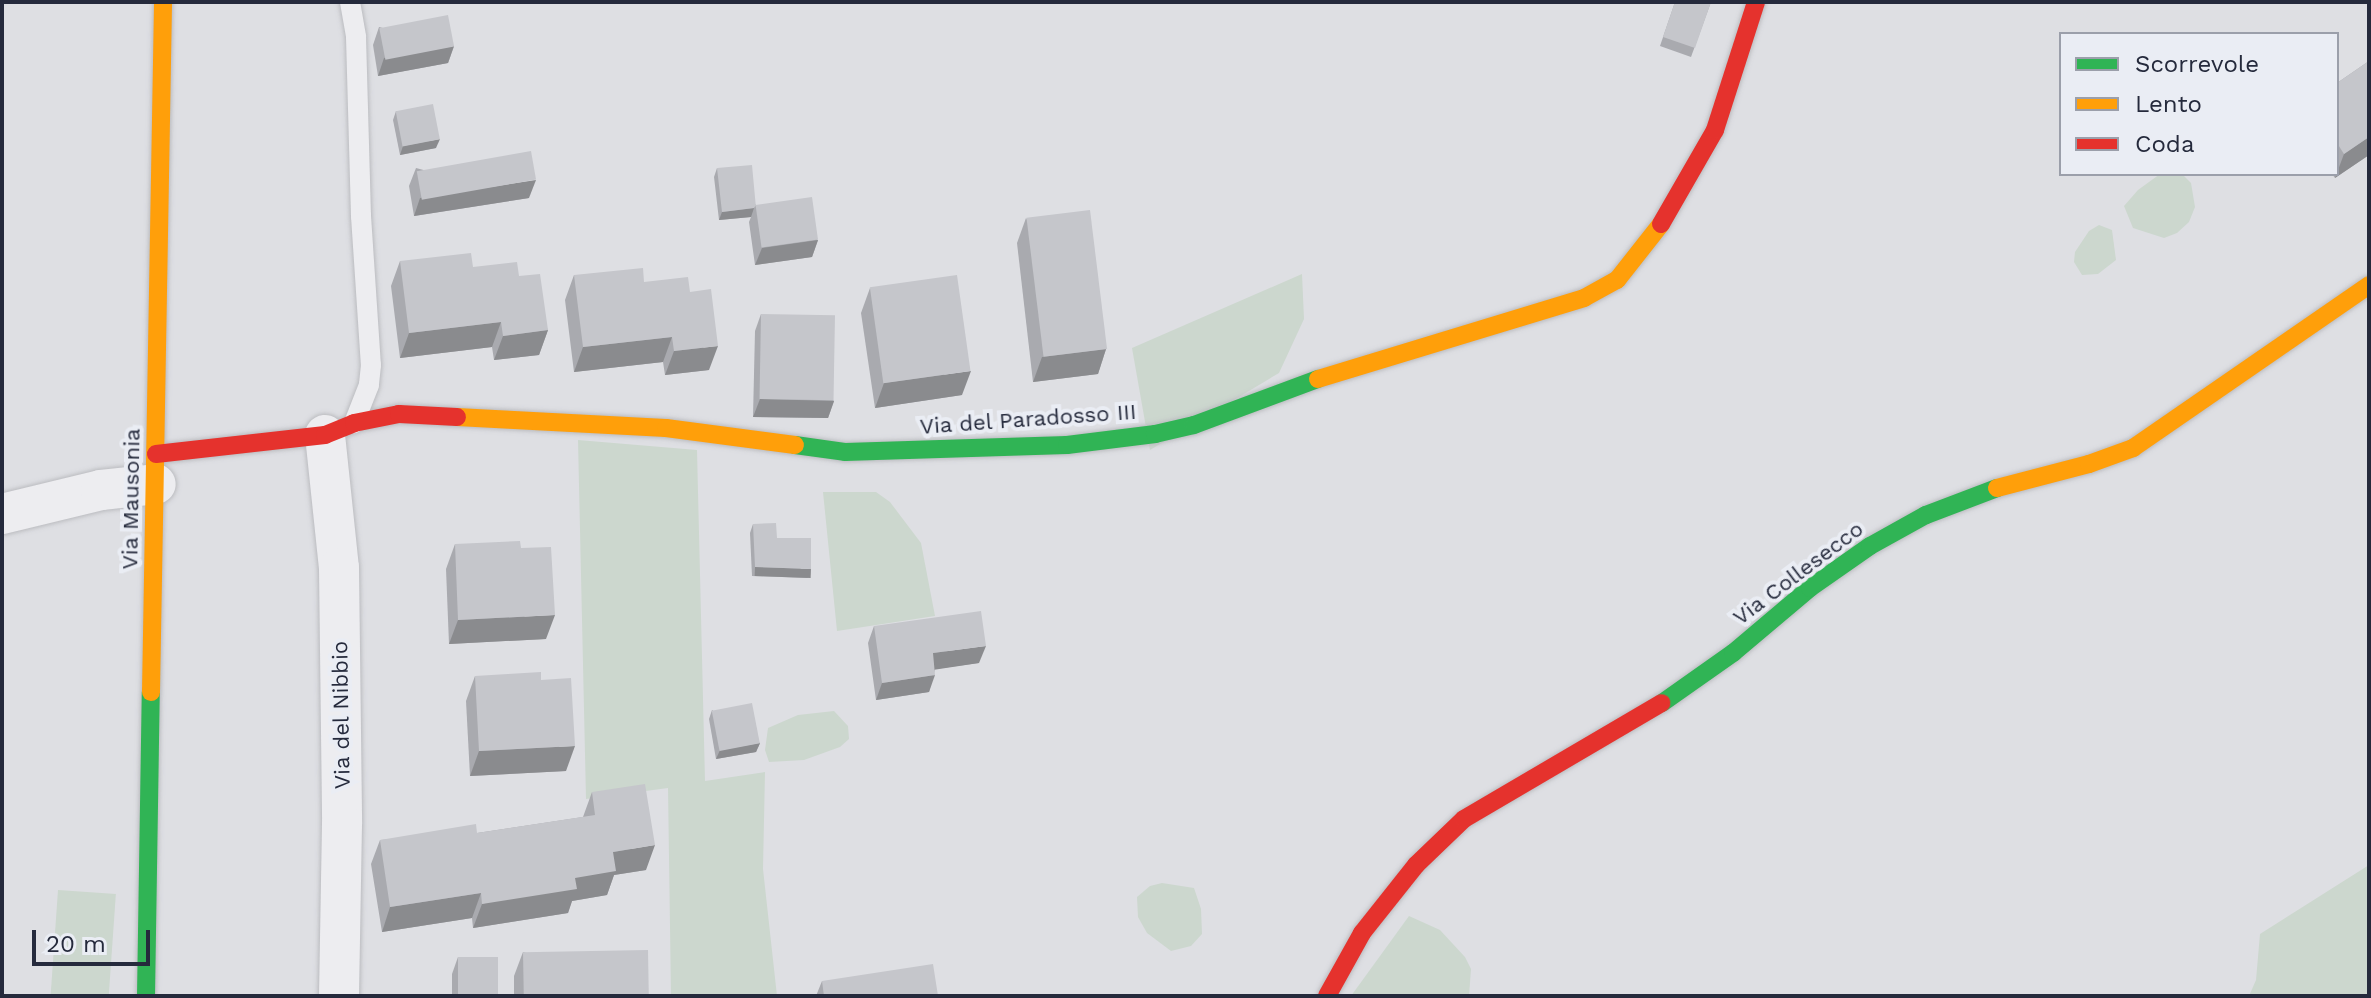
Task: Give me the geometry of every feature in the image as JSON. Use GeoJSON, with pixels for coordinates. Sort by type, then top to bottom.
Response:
{"type":"FeatureCollection","features":[{"type":"Feature","properties":{"kind":"street","name":"Via Mausonia"},"geometry":{"type":"LineString","coordinates":[[146,996],[163,2]]}},
{"type":"Feature","properties":{"kind":"street","name":"Via del Paradosso III"},"geometry":{"type":"LineString","coordinates":[[156,469],[399,414],[666,428],[845,452],[1067,445],[1155,434],[1194,425],[1313,380],[1571,303],[1617,280],[1659,228],[1715,130],[1756,2]]}},
{"type":"Feature","properties":{"kind":"street","name":"Via Collesecco"},"geometry":{"type":"LineString","coordinates":[[1327,996],[1371,922],[1416,865],[1464,819],[1675,695],[1733,653],[1810,588],[1870,546],[1926,515],[1974,494],[2089,464],[2133,448],[2369,285]]}},
{"type":"Feature","properties":{"kind":"street","name":"Via del Nibbio"},"geometry":{"type":"LineString","coordinates":[[339,996],[342,824],[340,429]]}},
{"type":"Feature","properties":{"kind":"street"},"geometry":{"type":"LineString","coordinates":[[2,514],[101,490],[156,469]]}},
{"type":"Feature","properties":{"kind":"lane"},"geometry":{"type":"LineString","coordinates":[[340,429],[369,385],[371,365],[361,216],[356,37],[350,2]]}},
{"type":"Feature","properties":{"kind":"shaded area"},"geometry":{"type":"Polygon","coordinates":[[[2157,176],[2184,176],[2191,183],[2195,207],[2189,222],[2177,233],[2164,238],[2133,228],[2124,206],[2138,190],[2157,176]]]}},
{"type":"Feature","properties":{"kind":"shaded area"},"geometry":{"type":"Polygon","coordinates":[[[2099,225],[2112,230],[2116,260],[2098,274],[2082,275],[2074,262],[2075,252],[2089,231],[2099,225]]]}},
{"type":"Feature","properties":{"kind":"shaded area"},"geometry":{"type":"Polygon","coordinates":[[[1302,274],[1304,319],[1279,373],[1150,450],[1132,348],[1302,274]]]}},
{"type":"Feature","properties":{"kind":"shaded area"},"geometry":{"type":"Polygon","coordinates":[[[578,440],[697,450],[705,781],[765,772],[763,869],[777,996],[671,996],[668,788],[586,799],[578,440]]]}},
{"type":"Feature","properties":{"kind":"shaded area"},"geometry":{"type":"Polygon","coordinates":[[[823,492],[876,492],[890,502],[921,543],[935,616],[837,631],[823,492]]]}},
{"type":"Feature","properties":{"kind":"shaded area"},"geometry":{"type":"Polygon","coordinates":[[[834,711],[848,726],[849,739],[840,747],[804,760],[769,762],[765,750],[768,728],[798,715],[834,711]]]}},
{"type":"Feature","properties":{"kind":"shaded area"},"geometry":{"type":"Polygon","coordinates":[[[2369,865],[2369,996],[2249,996],[2256,980],[2260,934],[2369,865]]]}},
{"type":"Feature","properties":{"kind":"shaded area"},"geometry":{"type":"Polygon","coordinates":[[[1162,883],[1194,888],[1201,909],[1202,934],[1191,946],[1171,951],[1147,933],[1138,917],[1137,897],[1150,886],[1162,883]]]}},
{"type":"Feature","properties":{"kind":"shaded area"},"geometry":{"type":"Polygon","coordinates":[[[58,890],[116,894],[109,996],[51,996],[58,890]]]}},
{"type":"Feature","properties":{"kind":"shaded area"},"geometry":{"type":"Polygon","coordinates":[[[1409,916],[1440,930],[1465,957],[1471,969],[1469,996],[1351,996],[1409,916]]]}},
{"type":"Feature","properties":{"kind":"building"},"geometry":{"type":"Polygon","coordinates":[[[1675,2],[1711,2],[1695,48],[1663,37],[1675,2]]]}},
{"type":"Feature","properties":{"kind":"building"},"geometry":{"type":"Polygon","coordinates":[[[448,15],[454,46],[385,60],[379,28],[448,15]]]}},
{"type":"Feature","properties":{"kind":"building"},"geometry":{"type":"Polygon","coordinates":[[[2369,61],[2369,137],[2344,154],[2339,146],[2339,82],[2369,61]]]}},
{"type":"Feature","properties":{"kind":"building"},"geometry":{"type":"Polygon","coordinates":[[[433,104],[440,139],[403,147],[396,111],[433,104]]]}},
{"type":"Feature","properties":{"kind":"building"},"geometry":{"type":"Polygon","coordinates":[[[531,151],[536,180],[422,200],[417,171],[531,151]]]}},
{"type":"Feature","properties":{"kind":"building"},"geometry":{"type":"Polygon","coordinates":[[[752,165],[756,205],[754,208],[722,212],[717,168],[752,165]]]}},
{"type":"Feature","properties":{"kind":"building"},"geometry":{"type":"Polygon","coordinates":[[[812,197],[818,240],[762,248],[756,205],[812,197]]]}},
{"type":"Feature","properties":{"kind":"building"},"geometry":{"type":"Polygon","coordinates":[[[1090,210],[1107,349],[1044,357],[1026,218],[1090,210]]]}},
{"type":"Feature","properties":{"kind":"building"},"geometry":{"type":"Polygon","coordinates":[[[471,253],[473,267],[517,262],[519,276],[540,274],[548,330],[503,336],[501,322],[409,333],[400,261],[471,253]]]}},
{"type":"Feature","properties":{"kind":"building"},"geometry":{"type":"Polygon","coordinates":[[[643,268],[644,282],[688,277],[690,292],[711,289],[718,346],[674,351],[672,337],[583,347],[574,275],[643,268]]]}},
{"type":"Feature","properties":{"kind":"building"},"geometry":{"type":"Polygon","coordinates":[[[957,275],[970,371],[883,383],[870,287],[957,275]]]}},
{"type":"Feature","properties":{"kind":"building"},"geometry":{"type":"Polygon","coordinates":[[[761,314],[835,315],[834,400],[760,399],[761,314]]]}},
{"type":"Feature","properties":{"kind":"building"},"geometry":{"type":"Polygon","coordinates":[[[776,523],[777,538],[811,538],[811,569],[755,567],[753,524],[776,523]]]}},
{"type":"Feature","properties":{"kind":"building"},"geometry":{"type":"Polygon","coordinates":[[[520,541],[521,548],[551,547],[555,615],[458,620],[455,544],[520,541]]]}},
{"type":"Feature","properties":{"kind":"building"},"geometry":{"type":"Polygon","coordinates":[[[981,611],[986,646],[933,653],[935,675],[882,683],[874,626],[981,611]]]}},
{"type":"Feature","properties":{"kind":"building"},"geometry":{"type":"Polygon","coordinates":[[[541,672],[541,680],[571,678],[575,746],[479,751],[475,676],[541,672]]]}},
{"type":"Feature","properties":{"kind":"building"},"geometry":{"type":"Polygon","coordinates":[[[752,703],[760,743],[720,751],[712,711],[752,703]]]}},
{"type":"Feature","properties":{"kind":"building"},"geometry":{"type":"Polygon","coordinates":[[[645,784],[655,845],[613,852],[616,871],[575,878],[577,889],[482,904],[481,893],[390,907],[380,840],[476,824],[477,833],[595,815],[592,792],[645,784]]]}},
{"type":"Feature","properties":{"kind":"building"},"geometry":{"type":"Polygon","coordinates":[[[648,950],[649,996],[524,996],[523,952],[648,950]]]}},
{"type":"Feature","properties":{"kind":"building"},"geometry":{"type":"Polygon","coordinates":[[[458,957],[498,957],[498,996],[458,996],[458,957]]]}},
{"type":"Feature","properties":{"kind":"building"},"geometry":{"type":"Polygon","coordinates":[[[933,964],[938,996],[824,996],[822,981],[933,964]]]}},
{"type":"Feature","properties":{"kind":"traffic: fast"},"geometry":{"type":"LineString","coordinates":[[795,445],[845,452],[1067,445],[1155,434],[1194,425],[1318,379]]}},
{"type":"Feature","properties":{"kind":"traffic: fast"},"geometry":{"type":"LineString","coordinates":[[1662,703],[1733,653],[1810,588],[1870,546],[1926,515],[1997,488]]}},
{"type":"Feature","properties":{"kind":"traffic: fast"},"geometry":{"type":"LineString","coordinates":[[146,996],[151,692]]}},
{"type":"Feature","properties":{"kind":"traffic: slow"},"geometry":{"type":"LineString","coordinates":[[151,692],[163,2]]}},
{"type":"Feature","properties":{"kind":"traffic: slow"},"geometry":{"type":"LineString","coordinates":[[1318,379],[1584,298],[1617,280],[1661,224]]}},
{"type":"Feature","properties":{"kind":"traffic: slow"},"geometry":{"type":"LineString","coordinates":[[1997,488],[2089,464],[2133,448],[2369,285]]}},
{"type":"Feature","properties":{"kind":"traffic: slow"},"geometry":{"type":"LineString","coordinates":[[457,417],[666,428],[795,445]]}},
{"type":"Feature","properties":{"kind":"traffic: jam"},"geometry":{"type":"LineString","coordinates":[[1661,224],[1715,130],[1756,2]]}},
{"type":"Feature","properties":{"kind":"traffic: jam"},"geometry":{"type":"LineString","coordinates":[[156,454],[325,435],[354,423],[399,414],[457,417]]}},
{"type":"Feature","properties":{"kind":"traffic: jam"},"geometry":{"type":"LineString","coordinates":[[1327,996],[1362,933],[1416,865],[1464,819],[1662,703]]}}]}
